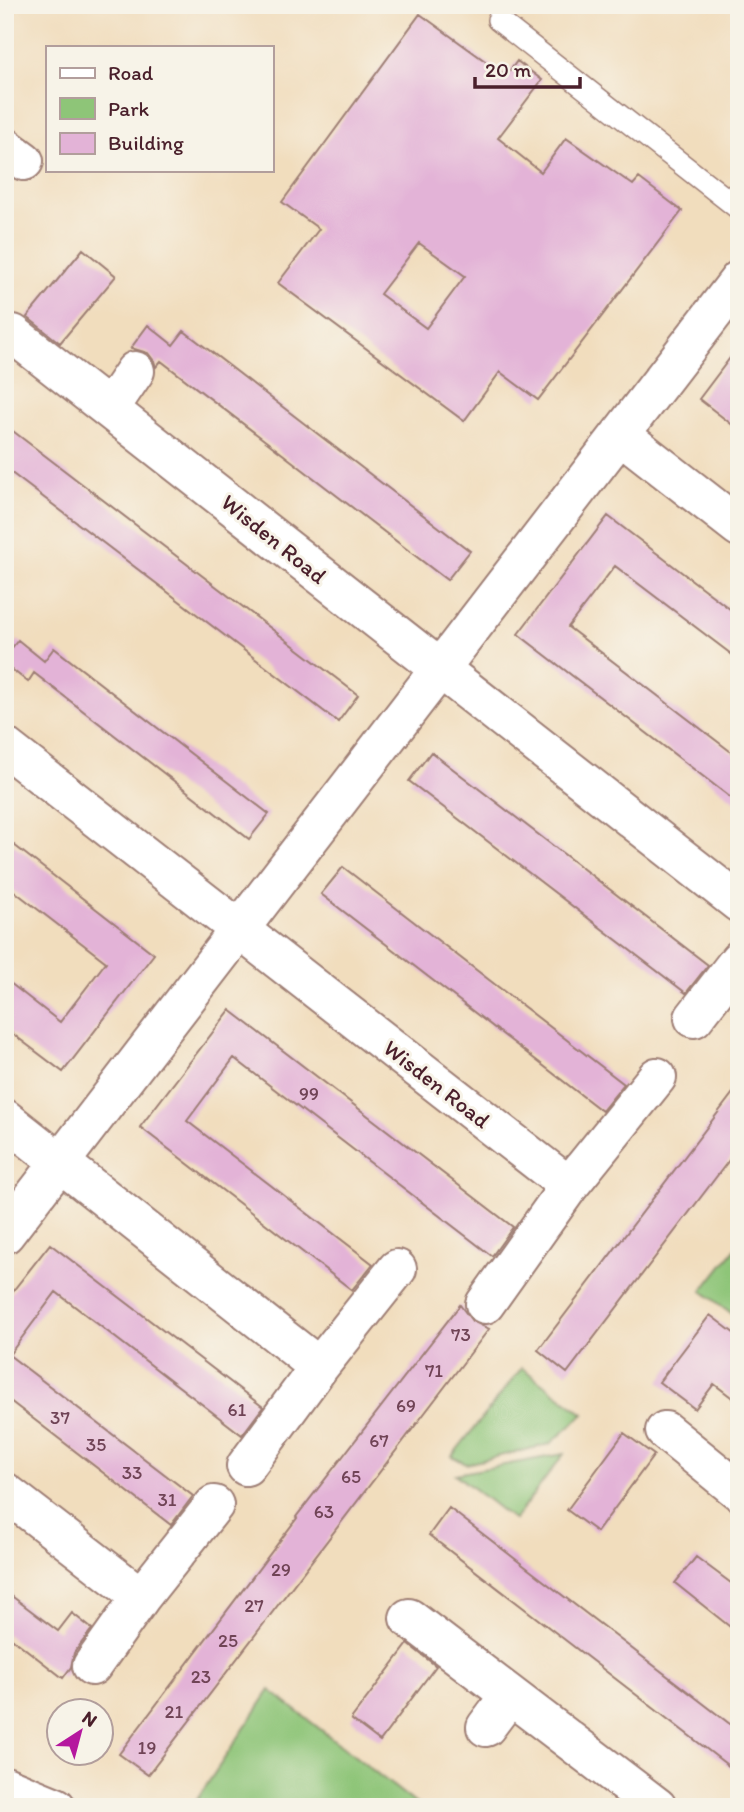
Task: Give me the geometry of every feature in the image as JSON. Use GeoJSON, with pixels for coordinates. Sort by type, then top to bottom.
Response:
{"type":"FeatureCollection","features":[{"type":"Feature","properties":{"kind":"street"},"geometry":{"type":"LineString","coordinates":[[5,1234],[739,280]]}},
{"type":"Feature","properties":{"kind":"street","name":"Wisden Road"},"geometry":{"type":"LineString","coordinates":[[13,334],[739,903]]}},
{"type":"Feature","properties":{"kind":"street"},"geometry":{"type":"LineString","coordinates":[[110,408],[135,371]]}},
{"type":"Feature","properties":{"kind":"street"},"geometry":{"type":"LineString","coordinates":[[621,435],[739,527]]}},
{"type":"Feature","properties":{"kind":"street","name":"Wisden Road"},"geometry":{"type":"LineString","coordinates":[[5,747],[569,1186]]}},
{"type":"Feature","properties":{"kind":"street"},"geometry":{"type":"LineString","coordinates":[[694,1018],[739,960]]}},
{"type":"Feature","properties":{"kind":"street"},"geometry":{"type":"LineString","coordinates":[[485,1304],[569,1186],[657,1077]]}},
{"type":"Feature","properties":{"kind":"street"},"geometry":{"type":"LineString","coordinates":[[5,1119],[319,1367]]}},
{"type":"Feature","properties":{"kind":"street"},"geometry":{"type":"LineString","coordinates":[[246,1466],[319,1367],[397,1269]]}},
{"type":"Feature","properties":{"kind":"street"},"geometry":{"type":"LineString","coordinates":[[665,1431],[739,1491]]}},
{"type":"Feature","properties":{"kind":"street"},"geometry":{"type":"LineString","coordinates":[[5,1492],[141,1597]]}},
{"type":"Feature","properties":{"kind":"street"},"geometry":{"type":"LineString","coordinates":[[92,1666],[141,1597],[214,1505]]}},
{"type":"Feature","properties":{"kind":"street"},"geometry":{"type":"LineString","coordinates":[[409,1618],[657,1807]]}},
{"type":"Feature","properties":{"kind":"street"},"geometry":{"type":"LineString","coordinates":[[486,1727],[510,1696]]}},
{"type":"Feature","properties":{"kind":"street"},"geometry":{"type":"LineString","coordinates":[[5,1786],[56,1807]]}},
{"type":"Feature","properties":{"kind":"lane"},"geometry":{"type":"LineString","coordinates":[[498,20],[739,209]]}},
{"type":"Feature","properties":{"kind":"green space"},"geometry":{"type":"Polygon","coordinates":[[[739,1244],[739,1319],[702,1291],[739,1244]]]}},
{"type":"Feature","properties":{"kind":"green space"},"geometry":{"type":"Polygon","coordinates":[[[522,1368],[584,1414],[550,1444],[466,1464],[452,1456],[522,1368]]]}},
{"type":"Feature","properties":{"kind":"green space"},"geometry":{"type":"Polygon","coordinates":[[[564,1454],[514,1520],[455,1474],[564,1454]]]}},
{"type":"Feature","properties":{"kind":"green space"},"geometry":{"type":"Polygon","coordinates":[[[270,1690],[420,1807],[209,1807],[196,1801],[270,1690]]]}},
{"type":"Feature","properties":{"kind":"building"},"geometry":{"type":"Polygon","coordinates":[[[420,14],[506,76],[517,61],[542,80],[498,138],[541,172],[566,138],[633,185],[639,178],[682,211],[538,400],[500,372],[464,421],[278,283],[319,229],[282,202],[420,14]],[[419,243],[380,294],[426,328],[465,276],[419,243]]]}},
{"type":"Feature","properties":{"kind":"building"},"geometry":{"type":"Polygon","coordinates":[[[83,249],[116,276],[60,343],[27,317],[83,249]]]}},
{"type":"Feature","properties":{"kind":"building"},"geometry":{"type":"Polygon","coordinates":[[[148,325],[173,345],[184,331],[470,551],[447,580],[161,361],[156,367],[148,353],[131,348],[148,325]]]}},
{"type":"Feature","properties":{"kind":"building"},"geometry":{"type":"Polygon","coordinates":[[[739,346],[739,430],[699,399],[739,346]]]}},
{"type":"Feature","properties":{"kind":"building"},"geometry":{"type":"Polygon","coordinates":[[[5,425],[358,695],[338,722],[5,468],[5,425]]]}},
{"type":"Feature","properties":{"kind":"building"},"geometry":{"type":"Polygon","coordinates":[[[608,516],[739,616],[739,660],[615,566],[568,627],[739,758],[739,804],[518,634],[608,516]]]}},
{"type":"Feature","properties":{"kind":"building"},"geometry":{"type":"Polygon","coordinates":[[[18,640],[44,661],[54,648],[269,814],[249,839],[34,673],[28,682],[5,664],[5,657],[18,640]]]}},
{"type":"Feature","properties":{"kind":"building"},"geometry":{"type":"Polygon","coordinates":[[[431,752],[708,965],[686,993],[409,781],[431,752]]]}},
{"type":"Feature","properties":{"kind":"building"},"geometry":{"type":"Polygon","coordinates":[[[5,838],[154,954],[63,1072],[5,1028],[5,979],[60,1022],[106,962],[5,884],[5,838]]]}},
{"type":"Feature","properties":{"kind":"building"},"geometry":{"type":"Polygon","coordinates":[[[343,867],[624,1084],[602,1111],[321,894],[343,867]]]}},
{"type":"Feature","properties":{"kind":"building"},"geometry":{"type":"Polygon","coordinates":[[[230,1010],[513,1227],[492,1256],[234,1058],[187,1121],[373,1264],[352,1290],[140,1127],[230,1010]]]}},
{"type":"Feature","properties":{"kind":"building"},"geometry":{"type":"Polygon","coordinates":[[[739,1085],[739,1147],[567,1373],[538,1350],[739,1085]]]}},
{"type":"Feature","properties":{"kind":"building"},"geometry":{"type":"Polygon","coordinates":[[[50,1244],[263,1407],[242,1435],[56,1292],[9,1355],[193,1496],[171,1525],[5,1397],[5,1301],[50,1244]]]}},
{"type":"Feature","properties":{"kind":"building"},"geometry":{"type":"Polygon","coordinates":[[[460,1305],[472,1321],[489,1329],[148,1775],[119,1754],[296,1517],[460,1305]]]}},
{"type":"Feature","properties":{"kind":"building"},"geometry":{"type":"Polygon","coordinates":[[[710,1315],[739,1337],[739,1403],[714,1384],[695,1409],[659,1382],[710,1315]]]}},
{"type":"Feature","properties":{"kind":"building"},"geometry":{"type":"Polygon","coordinates":[[[624,1433],[654,1455],[597,1532],[567,1510],[624,1433]]]}},
{"type":"Feature","properties":{"kind":"building"},"geometry":{"type":"Polygon","coordinates":[[[449,1508],[739,1731],[739,1774],[429,1535],[449,1508]]]}},
{"type":"Feature","properties":{"kind":"building"},"geometry":{"type":"Polygon","coordinates":[[[696,1557],[739,1589],[739,1634],[675,1583],[696,1557]]]}},
{"type":"Feature","properties":{"kind":"building"},"geometry":{"type":"Polygon","coordinates":[[[5,1591],[58,1631],[72,1613],[92,1629],[74,1653],[71,1667],[63,1678],[5,1633],[5,1591]]]}},
{"type":"Feature","properties":{"kind":"building"},"geometry":{"type":"Polygon","coordinates":[[[408,1644],[436,1666],[380,1741],[351,1719],[408,1644]]]}}]}
